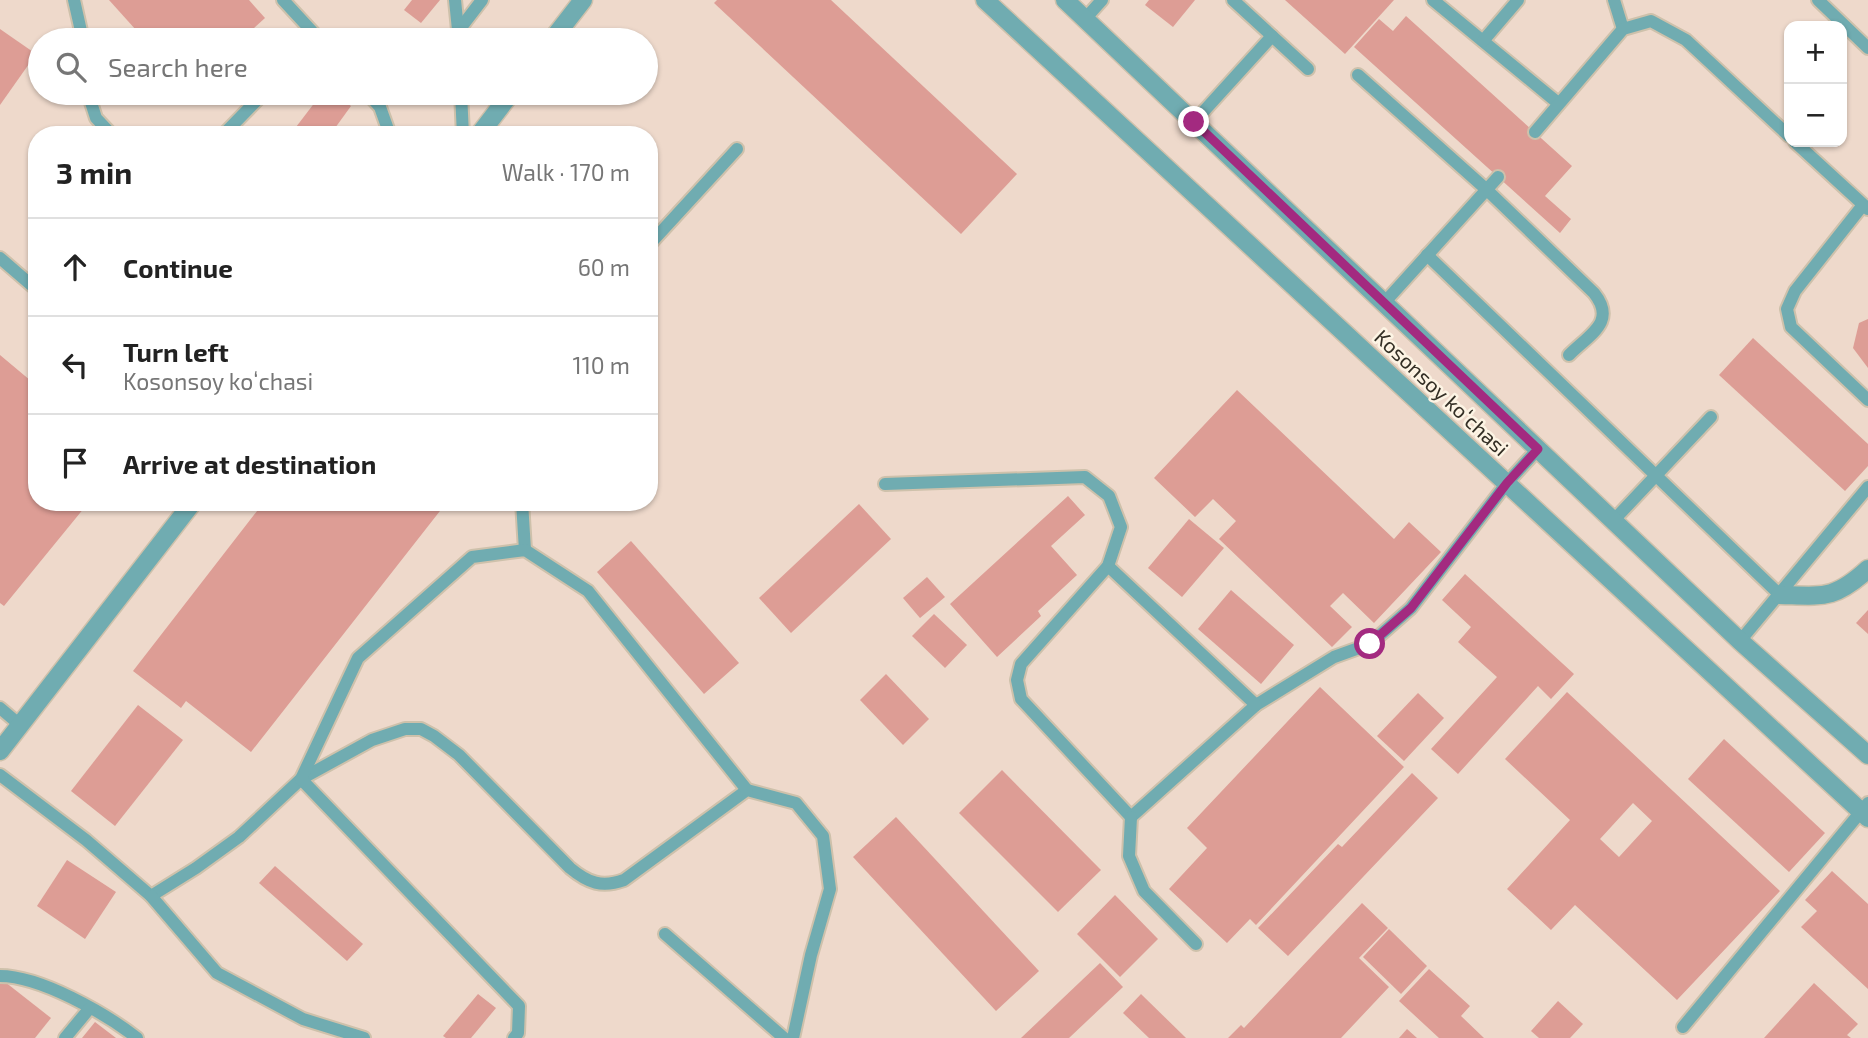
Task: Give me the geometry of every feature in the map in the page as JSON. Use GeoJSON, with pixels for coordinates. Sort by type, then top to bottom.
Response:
{"type":"FeatureCollection","features":[{"type":"Feature","properties":{"kind":"street"},"geometry":{"type":"LineString","coordinates":[[561,28],[583,0]]}},
{"type":"Feature","properties":{"kind":"street","name":"Kosonsoy koʻchasi"},"geometry":{"type":"LineString","coordinates":[[985,0],[1866,811]]}},
{"type":"Feature","properties":{"kind":"street","name":"Kosonsoy koʻchasi"},"geometry":{"type":"LineString","coordinates":[[1065,0],[1740,641],[1861,741],[1868,755]]}},
{"type":"Feature","properties":{"kind":"street"},"geometry":{"type":"LineString","coordinates":[[486,126],[502,105]]}},
{"type":"Feature","properties":{"kind":"street"},"geometry":{"type":"LineString","coordinates":[[0,751],[186,511]]}},
{"type":"Feature","properties":{"kind":"street"},"geometry":{"type":"LineString","coordinates":[[1780,595],[1828,596],[1848,587],[1868,569]]}},
{"type":"Feature","properties":{"kind":"lane"},"geometry":{"type":"LineString","coordinates":[[74,0],[80,28]]}},
{"type":"Feature","properties":{"kind":"lane"},"geometry":{"type":"LineString","coordinates":[[283,0],[307,28]]}},
{"type":"Feature","properties":{"kind":"lane"},"geometry":{"type":"LineString","coordinates":[[455,0],[458,28]]}},
{"type":"Feature","properties":{"kind":"lane"},"geometry":{"type":"LineString","coordinates":[[464,28],[482,0]]}},
{"type":"Feature","properties":{"kind":"lane"},"geometry":{"type":"LineString","coordinates":[[1085,19],[1102,0]]}},
{"type":"Feature","properties":{"kind":"lane"},"geometry":{"type":"LineString","coordinates":[[1233,0],[1308,69]]}},
{"type":"Feature","properties":{"kind":"lane"},"geometry":{"type":"LineString","coordinates":[[1433,0],[1558,103]]}},
{"type":"Feature","properties":{"kind":"lane"},"geometry":{"type":"LineString","coordinates":[[1483,41],[1518,0]]}},
{"type":"Feature","properties":{"kind":"lane"},"geometry":{"type":"LineString","coordinates":[[1614,0],[1623,29]]}},
{"type":"Feature","properties":{"kind":"lane"},"geometry":{"type":"LineString","coordinates":[[1818,0],[1868,48]]}},
{"type":"Feature","properties":{"kind":"lane"},"geometry":{"type":"LineString","coordinates":[[1535,132],[1623,29],[1651,21],[1686,40],[1784,131]]}},
{"type":"Feature","properties":{"kind":"lane"},"geometry":{"type":"LineString","coordinates":[[1194,122],[1272,36]]}},
{"type":"Feature","properties":{"kind":"lane"},"geometry":{"type":"LineString","coordinates":[[1358,75],[1487,190],[1603,304],[1605,315],[1601,324],[1569,355]]}},
{"type":"Feature","properties":{"kind":"lane"},"geometry":{"type":"LineString","coordinates":[[92,105],[96,118],[104,126]]}},
{"type":"Feature","properties":{"kind":"lane"},"geometry":{"type":"LineString","coordinates":[[232,126],[252,105]]}},
{"type":"Feature","properties":{"kind":"lane"},"geometry":{"type":"LineString","coordinates":[[378,105],[387,126]]}},
{"type":"Feature","properties":{"kind":"lane"},"geometry":{"type":"LineString","coordinates":[[462,105],[463,126]]}},
{"type":"Feature","properties":{"kind":"lane"},"geometry":{"type":"LineString","coordinates":[[1801,147],[1866,207],[1795,291],[1787,309],[1791,327],[1868,400]]}},
{"type":"Feature","properties":{"kind":"lane"},"geometry":{"type":"LineString","coordinates":[[658,235],[737,149]]}},
{"type":"Feature","properties":{"kind":"lane"},"geometry":{"type":"LineString","coordinates":[[1384,303],[1498,177]]}},
{"type":"Feature","properties":{"kind":"lane"},"geometry":{"type":"LineString","coordinates":[[1427,255],[1780,595]]}},
{"type":"Feature","properties":{"kind":"lane"},"geometry":{"type":"LineString","coordinates":[[0,258],[28,282]]}},
{"type":"Feature","properties":{"kind":"lane"},"geometry":{"type":"LineString","coordinates":[[1613,521],[1711,417]]}},
{"type":"Feature","properties":{"kind":"lane"},"geometry":{"type":"LineString","coordinates":[[1196,944],[1144,891],[1129,856],[1131,817],[1256,705],[1334,657],[1370,644],[1411,608],[1507,483],[1538,449]]}},
{"type":"Feature","properties":{"kind":"lane"},"geometry":{"type":"LineString","coordinates":[[885,484],[1085,477],[1109,496],[1121,527],[1108,566],[1021,664],[1017,680],[1021,699],[1131,817]]}},
{"type":"Feature","properties":{"kind":"lane"},"geometry":{"type":"LineString","coordinates":[[1740,641],[1868,487]]}},
{"type":"Feature","properties":{"kind":"lane"},"geometry":{"type":"LineString","coordinates":[[523,511],[525,550]]}},
{"type":"Feature","properties":{"kind":"lane"},"geometry":{"type":"LineString","coordinates":[[301,779],[358,658],[472,557],[525,550],[587,591],[747,790],[796,803],[823,836],[830,889],[811,955],[793,1038]]}},
{"type":"Feature","properties":{"kind":"lane"},"geometry":{"type":"LineString","coordinates":[[1108,566],[1256,705]]}},
{"type":"Feature","properties":{"kind":"lane"},"geometry":{"type":"LineString","coordinates":[[0,708],[20,725]]}},
{"type":"Feature","properties":{"kind":"lane"},"geometry":{"type":"LineString","coordinates":[[151,896],[239,837],[301,779],[372,740],[405,729],[421,729],[459,755],[576,873],[595,884],[609,885],[624,880],[747,790]]}},
{"type":"Feature","properties":{"kind":"lane"},"geometry":{"type":"LineString","coordinates":[[0,775],[86,840],[151,896],[217,973],[303,1019],[364,1038]]}},
{"type":"Feature","properties":{"kind":"lane"},"geometry":{"type":"LineString","coordinates":[[301,779],[519,1006],[517,1033],[514,1038]]}},
{"type":"Feature","properties":{"kind":"lane"},"geometry":{"type":"LineString","coordinates":[[1683,1027],[1866,811]]}},
{"type":"Feature","properties":{"kind":"lane"},"geometry":{"type":"LineString","coordinates":[[665,934],[784,1038]]}},
{"type":"Feature","properties":{"kind":"lane"},"geometry":{"type":"LineString","coordinates":[[0,976],[16,976],[44,985],[118,1024],[137,1038]]}},
{"type":"Feature","properties":{"kind":"lane"},"geometry":{"type":"LineString","coordinates":[[65,1038],[89,1009]]}},
{"type":"Feature","properties":{"kind":"shaded area"},"geometry":{"type":"Polygon","coordinates":[[[0,0],[1868,0],[1868,1038],[0,1038],[0,0]]]}},
{"type":"Feature","properties":{"kind":"building"},"geometry":{"type":"Polygon","coordinates":[[[109,0],[249,0],[265,18],[254,28],[134,28],[109,0]]]}},
{"type":"Feature","properties":{"kind":"building"},"geometry":{"type":"Polygon","coordinates":[[[412,0],[440,0],[421,23],[404,10],[412,0]]]}},
{"type":"Feature","properties":{"kind":"building"},"geometry":{"type":"Polygon","coordinates":[[[717,0],[831,0],[1017,174],[961,234],[714,3],[717,0]]]}},
{"type":"Feature","properties":{"kind":"building"},"geometry":{"type":"Polygon","coordinates":[[[1149,0],[1195,0],[1173,27],[1145,5],[1149,0]]]}},
{"type":"Feature","properties":{"kind":"building"},"geometry":{"type":"Polygon","coordinates":[[[1285,0],[1394,0],[1345,54],[1285,0]]]}},
{"type":"Feature","properties":{"kind":"building"},"geometry":{"type":"Polygon","coordinates":[[[1406,16],[1572,166],[1545,196],[1571,219],[1560,233],[1354,47],[1379,19],[1393,31],[1406,16]]]}},
{"type":"Feature","properties":{"kind":"building"},"geometry":{"type":"Polygon","coordinates":[[[0,29],[28,48],[28,65],[0,105],[0,29]]]}},
{"type":"Feature","properties":{"kind":"building"},"geometry":{"type":"Polygon","coordinates":[[[313,105],[351,106],[337,126],[297,126],[313,105]]]}},
{"type":"Feature","properties":{"kind":"building"},"geometry":{"type":"Polygon","coordinates":[[[1868,319],[1868,368],[1853,348],[1859,323],[1868,319]]]}},
{"type":"Feature","properties":{"kind":"building"},"geometry":{"type":"Polygon","coordinates":[[[1753,338],[1868,444],[1868,466],[1845,491],[1719,375],[1753,338]]]}},
{"type":"Feature","properties":{"kind":"building"},"geometry":{"type":"Polygon","coordinates":[[[0,355],[28,378],[28,511],[82,511],[4,606],[0,603],[0,355]]]}},
{"type":"Feature","properties":{"kind":"building"},"geometry":{"type":"Polygon","coordinates":[[[1237,390],[1394,539],[1409,522],[1441,552],[1374,623],[1343,593],[1330,606],[1352,627],[1332,647],[1219,539],[1236,521],[1213,499],[1195,517],[1154,478],[1237,390]]]}},
{"type":"Feature","properties":{"kind":"building"},"geometry":{"type":"Polygon","coordinates":[[[1068,496],[1085,515],[1051,546],[1077,575],[1038,611],[1041,616],[997,657],[950,604],[1068,496]]]}},
{"type":"Feature","properties":{"kind":"building"},"geometry":{"type":"Polygon","coordinates":[[[859,504],[891,539],[791,633],[759,598],[859,504]]]}},
{"type":"Feature","properties":{"kind":"building"},"geometry":{"type":"Polygon","coordinates":[[[257,511],[440,511],[251,752],[186,701],[181,708],[133,671],[257,511]]]}},
{"type":"Feature","properties":{"kind":"building"},"geometry":{"type":"Polygon","coordinates":[[[1189,519],[1224,548],[1182,597],[1148,568],[1189,519]]]}},
{"type":"Feature","properties":{"kind":"building"},"geometry":{"type":"Polygon","coordinates":[[[631,541],[739,663],[704,694],[597,572],[631,541]]]}},
{"type":"Feature","properties":{"kind":"building"},"geometry":{"type":"Polygon","coordinates":[[[1465,574],[1574,674],[1551,699],[1538,686],[1458,774],[1431,749],[1497,677],[1458,642],[1471,627],[1442,600],[1465,574]]]}},
{"type":"Feature","properties":{"kind":"building"},"geometry":{"type":"Polygon","coordinates":[[[927,577],[945,597],[920,618],[903,598],[927,577]]]}},
{"type":"Feature","properties":{"kind":"building"},"geometry":{"type":"Polygon","coordinates":[[[1231,590],[1294,645],[1261,684],[1198,629],[1231,590]]]}},
{"type":"Feature","properties":{"kind":"building"},"geometry":{"type":"Polygon","coordinates":[[[1868,610],[1868,634],[1856,623],[1868,610]]]}},
{"type":"Feature","properties":{"kind":"building"},"geometry":{"type":"Polygon","coordinates":[[[934,614],[967,645],[945,668],[912,636],[934,614]]]}},
{"type":"Feature","properties":{"kind":"building"},"geometry":{"type":"Polygon","coordinates":[[[886,674],[929,719],[903,745],[860,700],[886,674]]]}},
{"type":"Feature","properties":{"kind":"building"},"geometry":{"type":"Polygon","coordinates":[[[1320,687],[1404,767],[1256,925],[1250,919],[1227,943],[1169,889],[1207,848],[1187,828],[1320,687]]]}},
{"type":"Feature","properties":{"kind":"building"},"geometry":{"type":"Polygon","coordinates":[[[1567,692],[1780,891],[1677,1000],[1575,905],[1551,930],[1507,889],[1570,820],[1505,759],[1567,692]],[[1633,803],[1600,839],[1619,857],[1652,821],[1633,803]]]}},
{"type":"Feature","properties":{"kind":"building"},"geometry":{"type":"Polygon","coordinates":[[[1418,693],[1444,718],[1404,761],[1377,736],[1418,693]]]}},
{"type":"Feature","properties":{"kind":"building"},"geometry":{"type":"Polygon","coordinates":[[[138,705],[183,740],[115,826],[71,791],[138,705]]]}},
{"type":"Feature","properties":{"kind":"building"},"geometry":{"type":"Polygon","coordinates":[[[1724,739],[1825,833],[1789,872],[1688,779],[1724,739]]]}},
{"type":"Feature","properties":{"kind":"building"},"geometry":{"type":"Polygon","coordinates":[[[1002,770],[1101,870],[1058,912],[959,813],[1002,770]]]}},
{"type":"Feature","properties":{"kind":"building"},"geometry":{"type":"Polygon","coordinates":[[[1412,773],[1438,798],[1288,956],[1258,928],[1338,844],[1342,847],[1412,773]]]}},
{"type":"Feature","properties":{"kind":"building"},"geometry":{"type":"Polygon","coordinates":[[[896,817],[1039,971],[996,1011],[853,857],[896,817]]]}},
{"type":"Feature","properties":{"kind":"building"},"geometry":{"type":"Polygon","coordinates":[[[67,860],[116,892],[85,939],[37,906],[67,860]]]}},
{"type":"Feature","properties":{"kind":"building"},"geometry":{"type":"Polygon","coordinates":[[[275,866],[363,944],[347,961],[259,883],[275,866]]]}},
{"type":"Feature","properties":{"kind":"building"},"geometry":{"type":"Polygon","coordinates":[[[1832,871],[1868,904],[1868,989],[1801,927],[1817,911],[1805,900],[1832,871]]]}},
{"type":"Feature","properties":{"kind":"building"},"geometry":{"type":"Polygon","coordinates":[[[1115,895],[1158,939],[1120,977],[1077,934],[1115,895]]]}},
{"type":"Feature","properties":{"kind":"building"},"geometry":{"type":"Polygon","coordinates":[[[1362,903],[1388,928],[1359,958],[1389,987],[1341,1038],[1228,1038],[1241,1025],[1244,1028],[1362,903]]]}},
{"type":"Feature","properties":{"kind":"building"},"geometry":{"type":"Polygon","coordinates":[[[1389,929],[1427,966],[1401,994],[1363,957],[1389,929]]]}},
{"type":"Feature","properties":{"kind":"building"},"geometry":{"type":"Polygon","coordinates":[[[1100,963],[1123,987],[1069,1038],[1021,1038],[1100,963]]]}},
{"type":"Feature","properties":{"kind":"building"},"geometry":{"type":"Polygon","coordinates":[[[1429,969],[1470,1006],[1461,1016],[1484,1038],[1439,1038],[1399,1001],[1429,969]]]}},
{"type":"Feature","properties":{"kind":"building"},"geometry":{"type":"Polygon","coordinates":[[[0,978],[51,1018],[35,1038],[0,1038],[0,978]]]}},
{"type":"Feature","properties":{"kind":"building"},"geometry":{"type":"Polygon","coordinates":[[[1814,983],[1858,1024],[1847,1035],[1851,1038],[1764,1038],[1814,983]]]}},
{"type":"Feature","properties":{"kind":"building"},"geometry":{"type":"Polygon","coordinates":[[[478,994],[496,1008],[471,1038],[443,1036],[478,994]]]}},
{"type":"Feature","properties":{"kind":"building"},"geometry":{"type":"Polygon","coordinates":[[[1141,994],[1186,1038],[1149,1038],[1123,1013],[1141,994]]]}},
{"type":"Feature","properties":{"kind":"building"},"geometry":{"type":"Polygon","coordinates":[[[1558,1001],[1583,1024],[1570,1038],[1539,1038],[1531,1031],[1558,1001]]]}},
{"type":"Feature","properties":{"kind":"building"},"geometry":{"type":"Polygon","coordinates":[[[95,1022],[116,1038],[82,1038],[95,1022]]]}},
{"type":"Feature","properties":{"kind":"building"},"geometry":{"type":"Polygon","coordinates":[[[1407,1029],[1417,1038],[1399,1038],[1407,1029]]]}},
{"type":"Feature","properties":{"kind":"route"},"geometry":{"type":"LineString","coordinates":[[1194,122],[1538,449],[1507,483],[1411,608],[1370,644]]}}]}
